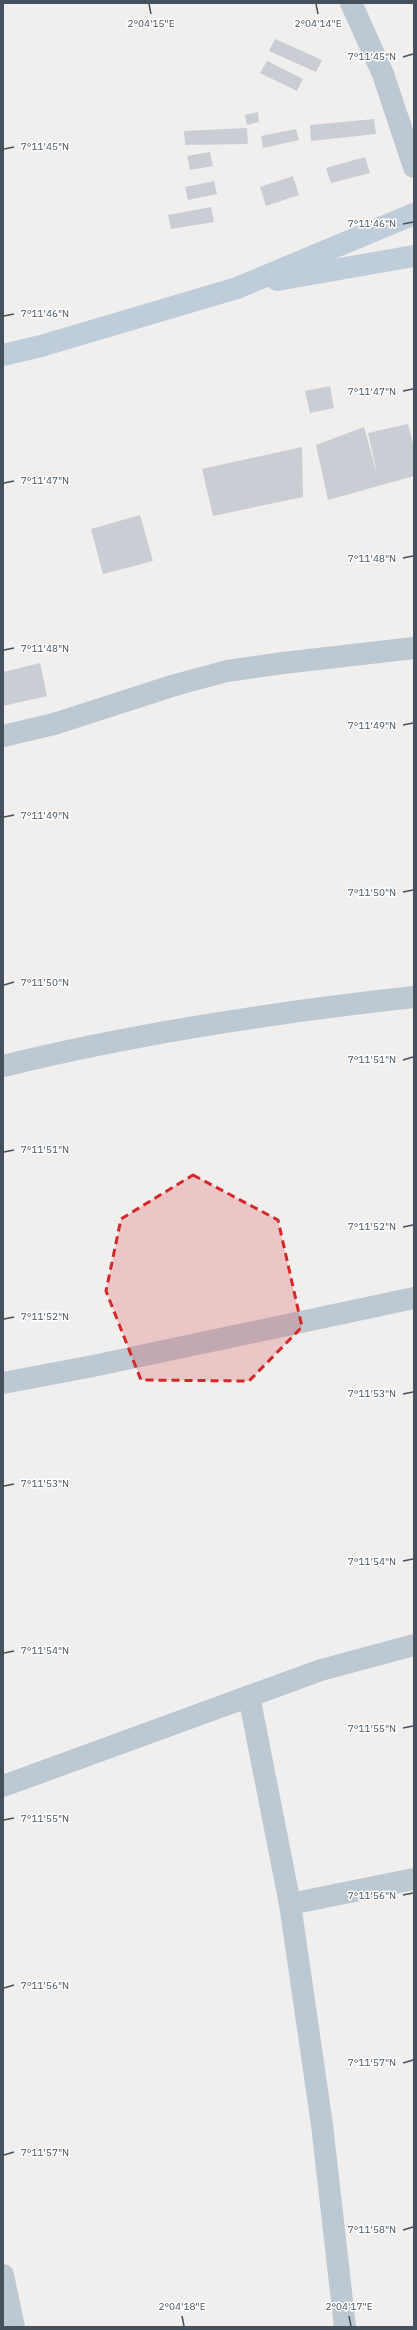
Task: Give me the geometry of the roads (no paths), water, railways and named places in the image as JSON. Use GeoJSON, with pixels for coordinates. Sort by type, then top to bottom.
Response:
{"type":"FeatureCollection","features":[{"type":"Feature","properties":{"kind":"main road"},"geometry":{"type":"LineString","coordinates":[[3,354],[41,346],[237,288],[414,214]]}},
{"type":"Feature","properties":{"kind":"main road"},"geometry":{"type":"LineString","coordinates":[[237,288],[414,256]]}},
{"type":"Feature","properties":{"kind":"street"},"geometry":{"type":"LineString","coordinates":[[351,3],[383,74],[414,167]]}},
{"type":"Feature","properties":{"kind":"street"},"geometry":{"type":"LineString","coordinates":[[3,736],[54,724],[175,685],[227,671],[414,648]]}},
{"type":"Feature","properties":{"kind":"street"},"geometry":{"type":"LineString","coordinates":[[3,1066],[82,1048],[214,1024],[414,997]]}},
{"type":"Feature","properties":{"kind":"street"},"geometry":{"type":"LineString","coordinates":[[3,1383],[101,1364],[414,1298]]}},
{"type":"Feature","properties":{"kind":"street"},"geometry":{"type":"LineString","coordinates":[[3,1786],[321,1670],[414,1644]]}},
{"type":"Feature","properties":{"kind":"street"},"geometry":{"type":"LineString","coordinates":[[249,1696],[290,1904],[322,2125],[345,2327]]}},
{"type":"Feature","properties":{"kind":"street"},"geometry":{"type":"LineString","coordinates":[[290,1904],[414,1879]]}},
{"type":"Feature","properties":{"kind":"street"},"geometry":{"type":"LineString","coordinates":[[3,2275],[14,2327]]}}]}
